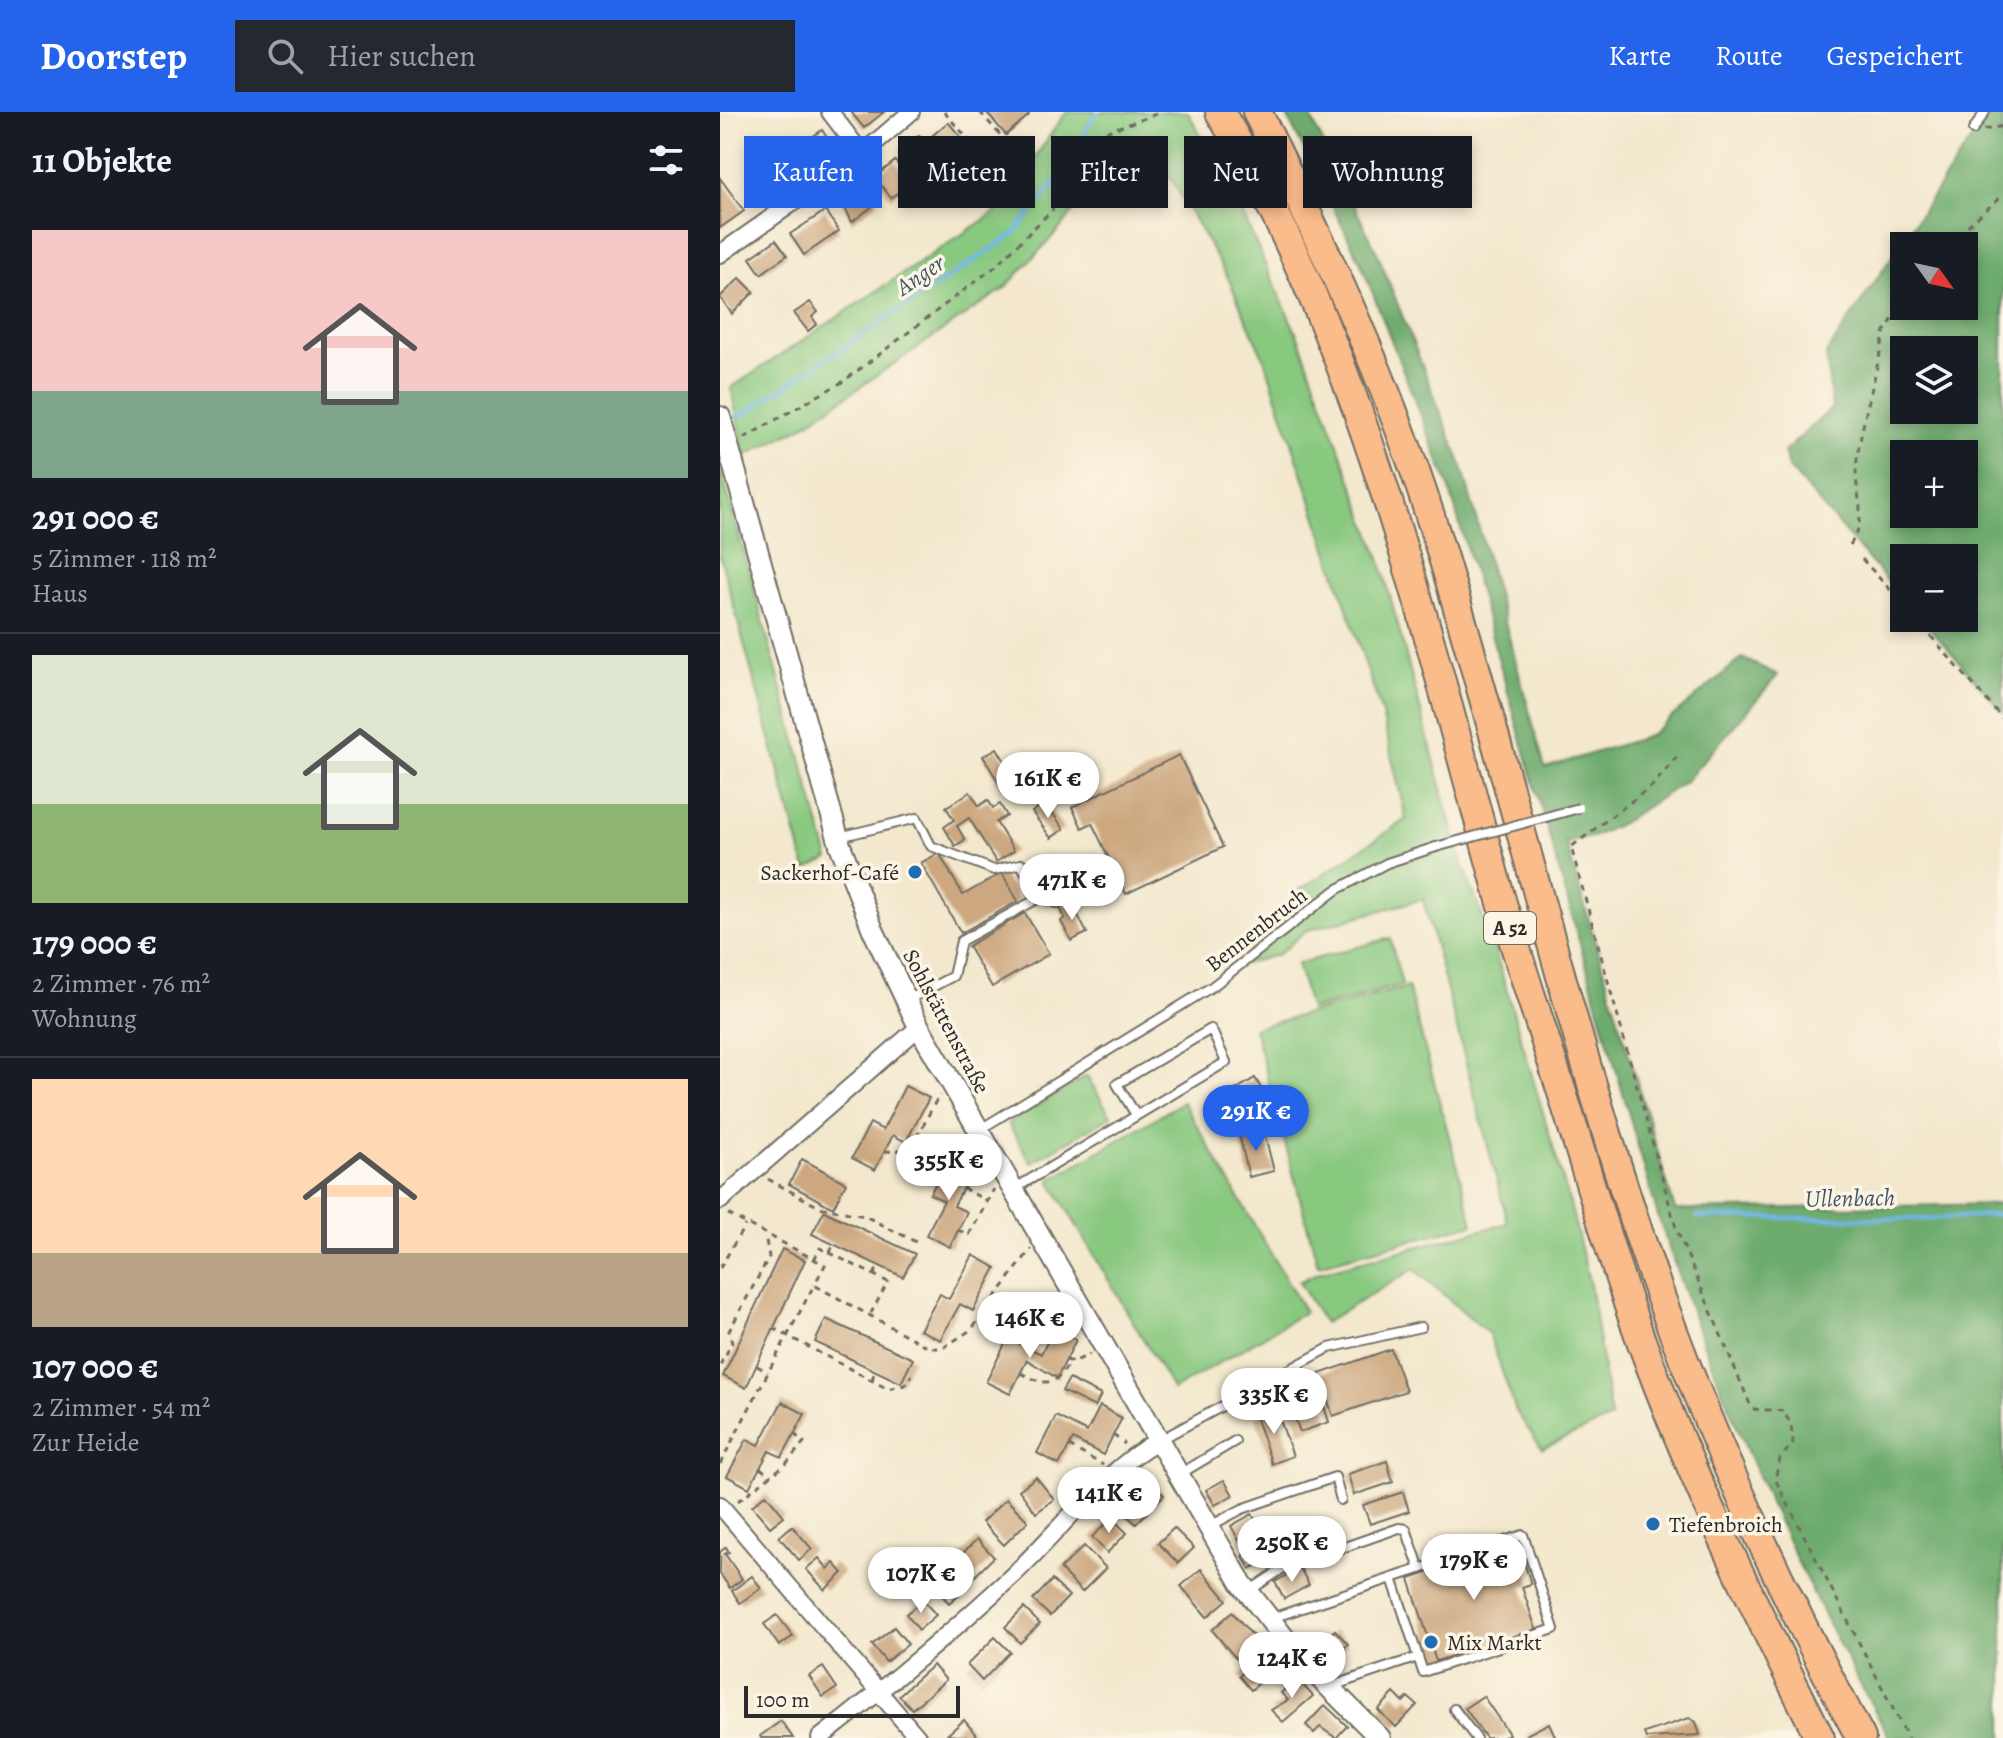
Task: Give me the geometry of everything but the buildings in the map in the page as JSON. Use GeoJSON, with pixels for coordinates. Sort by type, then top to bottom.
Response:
{"type":"FeatureCollection","features":[{"type":"Feature","properties":{"kind":"highway","name":"A 52"},"geometry":{"type":"LineString","coordinates":[[1220,112],[1273,212],[1324,326],[1369,443],[1457,731],[1496,883],[1633,1317],[1717,1526],[1820,1738]]}},
{"type":"Feature","properties":{"kind":"highway","name":"A 52"},"geometry":{"type":"LineString","coordinates":[[1257,112],[1350,308],[1395,417],[1436,535],[1612,1147],[1663,1303],[1747,1508],[1861,1738]]}},
{"type":"Feature","properties":{"kind":"street"},"geometry":{"type":"LineString","coordinates":[[830,112],[848,136]]}},
{"type":"Feature","properties":{"kind":"street"},"geometry":{"type":"LineString","coordinates":[[882,137],[911,112]]}},
{"type":"Feature","properties":{"kind":"street"},"geometry":{"type":"LineString","coordinates":[[720,254],[785,208]]}},
{"type":"Feature","properties":{"kind":"street","name":"Sohlstättenstraße"},"geometry":{"type":"LineString","coordinates":[[720,417],[838,837],[906,1001],[1248,1592],[1268,1620],[1328,1687],[1380,1738]]}},
{"type":"Feature","properties":{"kind":"street"},"geometry":{"type":"LineString","coordinates":[[720,1201],[919,1027]]}},
{"type":"Feature","properties":{"kind":"street"},"geometry":{"type":"LineString","coordinates":[[820,1738],[877,1694],[1012,1576],[1117,1472],[1142,1449],[1159,1440]]}},
{"type":"Feature","properties":{"kind":"street"},"geometry":{"type":"LineString","coordinates":[[722,1508],[877,1694],[918,1738]]}},
{"type":"Feature","properties":{"kind":"lane"},"geometry":{"type":"LineString","coordinates":[[1973,130],[1985,112]]}},
{"type":"Feature","properties":{"kind":"lane","name":"Bennenbruch"},"geometry":{"type":"LineString","coordinates":[[979,1131],[1213,986],[1336,890],[1387,863],[1579,808]]}},
{"type":"Feature","properties":{"kind":"lane"},"geometry":{"type":"LineString","coordinates":[[838,837],[917,818],[931,846],[994,870],[1021,864],[1037,870],[1083,860],[1098,861],[1105,874],[1081,893],[1057,903],[1039,898],[961,941],[953,976],[906,1001]]}},
{"type":"Feature","properties":{"kind":"lane"},"geometry":{"type":"LineString","coordinates":[[1021,864],[1039,898]]}},
{"type":"Feature","properties":{"kind":"lane"},"geometry":{"type":"LineString","coordinates":[[1009,1181],[1136,1115],[1226,1062],[1211,1029],[1117,1084],[1136,1115]]}},
{"type":"Feature","properties":{"kind":"lane"},"geometry":{"type":"LineString","coordinates":[[1159,1440],[1329,1348],[1421,1327]]}},
{"type":"Feature","properties":{"kind":"lane"},"geometry":{"type":"LineString","coordinates":[[1179,1475],[1235,1441]]}},
{"type":"Feature","properties":{"kind":"lane"},"geometry":{"type":"LineString","coordinates":[[1209,1527],[1242,1509],[1335,1477],[1341,1500]]}},
{"type":"Feature","properties":{"kind":"lane"},"geometry":{"type":"LineString","coordinates":[[1248,1592],[1282,1569],[1399,1528],[1406,1529],[1420,1569]]}},
{"type":"Feature","properties":{"kind":"lane"},"geometry":{"type":"LineString","coordinates":[[1268,1620],[1392,1578],[1523,1535],[1554,1629],[1423,1672],[1392,1578]]}},
{"type":"Feature","properties":{"kind":"lane"},"geometry":{"type":"LineString","coordinates":[[1328,1687],[1418,1657]]}},
{"type":"Feature","properties":{"kind":"lane"},"geometry":{"type":"LineString","coordinates":[[1454,1709],[1476,1738]]}},
{"type":"Feature","properties":{"kind":"path"},"geometry":{"type":"LineString","coordinates":[[944,112],[966,136]]}},
{"type":"Feature","properties":{"kind":"path"},"geometry":{"type":"LineString","coordinates":[[980,112],[1001,136]]}},
{"type":"Feature","properties":{"kind":"path"},"geometry":{"type":"LineString","coordinates":[[728,441],[844,381],[996,266],[1052,210],[1105,132],[1162,112]]}},
{"type":"Feature","properties":{"kind":"path"},"geometry":{"type":"LineString","coordinates":[[1963,232],[2003,195]]}},
{"type":"Feature","properties":{"kind":"path"},"geometry":{"type":"LineString","coordinates":[[1850,545],[1862,522],[1855,478],[1857,458],[1885,331],[1892,320]]}},
{"type":"Feature","properties":{"kind":"path"},"geometry":{"type":"LineString","coordinates":[[1862,559],[1890,590]]}},
{"type":"Feature","properties":{"kind":"path"},"geometry":{"type":"LineString","coordinates":[[1927,632],[2003,719]]}},
{"type":"Feature","properties":{"kind":"path"},"geometry":{"type":"LineString","coordinates":[[1677,757],[1653,785],[1571,847],[1676,1228],[1752,1409],[1783,1411],[1791,1424],[1793,1443],[1780,1459],[1775,1479],[1908,1738]]}},
{"type":"Feature","properties":{"kind":"path"},"geometry":{"type":"LineString","coordinates":[[885,1151],[896,1153],[911,1146],[939,1097],[954,1087]]}},
{"type":"Feature","properties":{"kind":"path"},"geometry":{"type":"LineString","coordinates":[[919,1117],[925,1120]]}},
{"type":"Feature","properties":{"kind":"path"},"geometry":{"type":"LineString","coordinates":[[754,1172],[807,1200],[834,1211],[846,1210],[865,1216],[916,1242]]}},
{"type":"Feature","properties":{"kind":"path"},"geometry":{"type":"LineString","coordinates":[[958,1230],[969,1235],[987,1201],[1009,1181]]}},
{"type":"Feature","properties":{"kind":"path"},"geometry":{"type":"LineString","coordinates":[[963,1188],[987,1201]]}},
{"type":"Feature","properties":{"kind":"path"},"geometry":{"type":"LineString","coordinates":[[807,1200],[809,1195]]}},
{"type":"Feature","properties":{"kind":"path"},"geometry":{"type":"LineString","coordinates":[[720,1209],[825,1265],[720,1464]]}},
{"type":"Feature","properties":{"kind":"path"},"geometry":{"type":"LineString","coordinates":[[720,1268],[745,1225]]}},
{"type":"Feature","properties":{"kind":"path"},"geometry":{"type":"LineString","coordinates":[[720,1365],[732,1343],[729,1331],[769,1257],[765,1235]]}},
{"type":"Feature","properties":{"kind":"path"},"geometry":{"type":"LineString","coordinates":[[814,1285],[933,1349],[954,1344],[971,1330],[1042,1238]]}},
{"type":"Feature","properties":{"kind":"path"},"geometry":{"type":"LineString","coordinates":[[830,1253],[833,1245]]}},
{"type":"Feature","properties":{"kind":"path"},"geometry":{"type":"LineString","coordinates":[[814,1260],[820,1248],[888,1282],[871,1314]]}},
{"type":"Feature","properties":{"kind":"path"},"geometry":{"type":"LineString","coordinates":[[874,1275],[879,1265]]}},
{"type":"Feature","properties":{"kind":"path"},"geometry":{"type":"LineString","coordinates":[[773,1328],[896,1390],[905,1385],[912,1375]]}},
{"type":"Feature","properties":{"kind":"path"},"geometry":{"type":"LineString","coordinates":[[1021,1373],[1039,1381],[1053,1382],[1062,1377],[1067,1361],[1104,1346]]}},
{"type":"Feature","properties":{"kind":"path"},"geometry":{"type":"LineString","coordinates":[[831,1357],[833,1352]]}},
{"type":"Feature","properties":{"kind":"path"},"geometry":{"type":"LineString","coordinates":[[757,1366],[768,1372]]}},
{"type":"Feature","properties":{"kind":"path"},"geometry":{"type":"LineString","coordinates":[[872,1380],[875,1370]]}},
{"type":"Feature","properties":{"kind":"path"},"geometry":{"type":"LineString","coordinates":[[722,1508],[771,1476],[804,1442],[794,1434]]}},
{"type":"Feature","properties":{"kind":"path"},"geometry":{"type":"LineString","coordinates":[[1069,1446],[1117,1472]]}},
{"type":"Feature","properties":{"kind":"path"},"geometry":{"type":"LineString","coordinates":[[760,1468],[771,1476]]}},
{"type":"Feature","properties":{"kind":"green space"},"geometry":{"type":"Polygon","coordinates":[[[1066,112],[1188,112],[1201,136],[1184,136],[1184,201],[1168,173],[1168,136],[1051,136],[1051,208],[1076,208],[1005,288],[800,428],[745,456],[731,388],[1001,208],[1035,208],[1035,158],[1066,112]]]}},
{"type":"Feature","properties":{"kind":"green space"},"geometry":{"type":"Polygon","coordinates":[[[1285,112],[1308,112],[1320,136],[1303,136],[1303,148],[1285,112]]]}},
{"type":"Feature","properties":{"kind":"green space"},"geometry":{"type":"Polygon","coordinates":[[[1993,112],[2003,112],[2003,712],[1933,632],[1978,632],[1978,544],[1890,544],[1890,584],[1788,467],[1784,452],[1832,408],[1826,354],[1890,259],[1890,320],[1978,320],[1978,232],[1909,232],[1979,128],[1993,112]]]}},
{"type":"Feature","properties":{"kind":"green space"},"geometry":{"type":"Polygon","coordinates":[[[1188,208],[1239,208],[1299,339],[1380,559],[1461,860],[1493,944],[1570,1204],[1590,1285],[1611,1418],[1542,1449],[1516,1411],[1489,1334],[1414,1269],[1324,1323],[1299,1282],[1317,1273],[1508,1223],[1423,899],[1305,931],[1279,954],[1238,966],[1301,889],[1406,819],[1382,714],[1265,361],[1228,278],[1188,208]]]}},
{"type":"Feature","properties":{"kind":"green space"},"geometry":{"type":"Polygon","coordinates":[[[1333,208],[1355,208],[1376,250],[1461,463],[1545,768],[1649,736],[1742,658],[1778,675],[1686,781],[1622,823],[1595,836],[1566,843],[1675,1210],[2003,1204],[2003,1738],[1890,1738],[1823,1612],[1761,1483],[1706,1351],[1658,1216],[1449,487],[1360,261],[1333,208]]]}},
{"type":"Feature","properties":{"kind":"green space"},"geometry":{"type":"Polygon","coordinates":[[[720,467],[829,859],[806,870],[720,556],[720,467]]]}},
{"type":"Feature","properties":{"kind":"green space"},"geometry":{"type":"Polygon","coordinates":[[[1390,938],[1402,985],[1310,1010],[1297,964],[1390,938]]]}},
{"type":"Feature","properties":{"kind":"green space"},"geometry":{"type":"Polygon","coordinates":[[[1408,987],[1473,1224],[1318,1265],[1254,1028],[1408,987]]]}},
{"type":"Feature","properties":{"kind":"green space"},"geometry":{"type":"Polygon","coordinates":[[[1087,1076],[1111,1116],[1031,1163],[1008,1123],[1087,1076]]]}},
{"type":"Feature","properties":{"kind":"green space"},"geometry":{"type":"Polygon","coordinates":[[[1183,1102],[1305,1312],[1173,1390],[1050,1180],[1183,1102]]]}},
{"type":"Feature","properties":{"kind":"waterway","name":"Anger"},"geometry":{"type":"LineString","coordinates":[[726,420],[742,415],[1014,234],[1053,185],[1097,112]]}},
{"type":"Feature","properties":{"kind":"waterway","name":"Ullenbach"},"geometry":{"type":"LineString","coordinates":[[1697,1217],[1930,1219],[2003,1214]]}},
{"type":"Feature","properties":{"kind":"place","name":"Sackerhof-Café"},"geometry":{"type":"Point","coordinates":[915,872]}},
{"type":"Feature","properties":{"kind":"place","name":"Tiefenbroich"},"geometry":{"type":"Point","coordinates":[1653,1524]}},
{"type":"Feature","properties":{"kind":"place","name":"Mix Markt"},"geometry":{"type":"Point","coordinates":[1431,1642]}}]}
